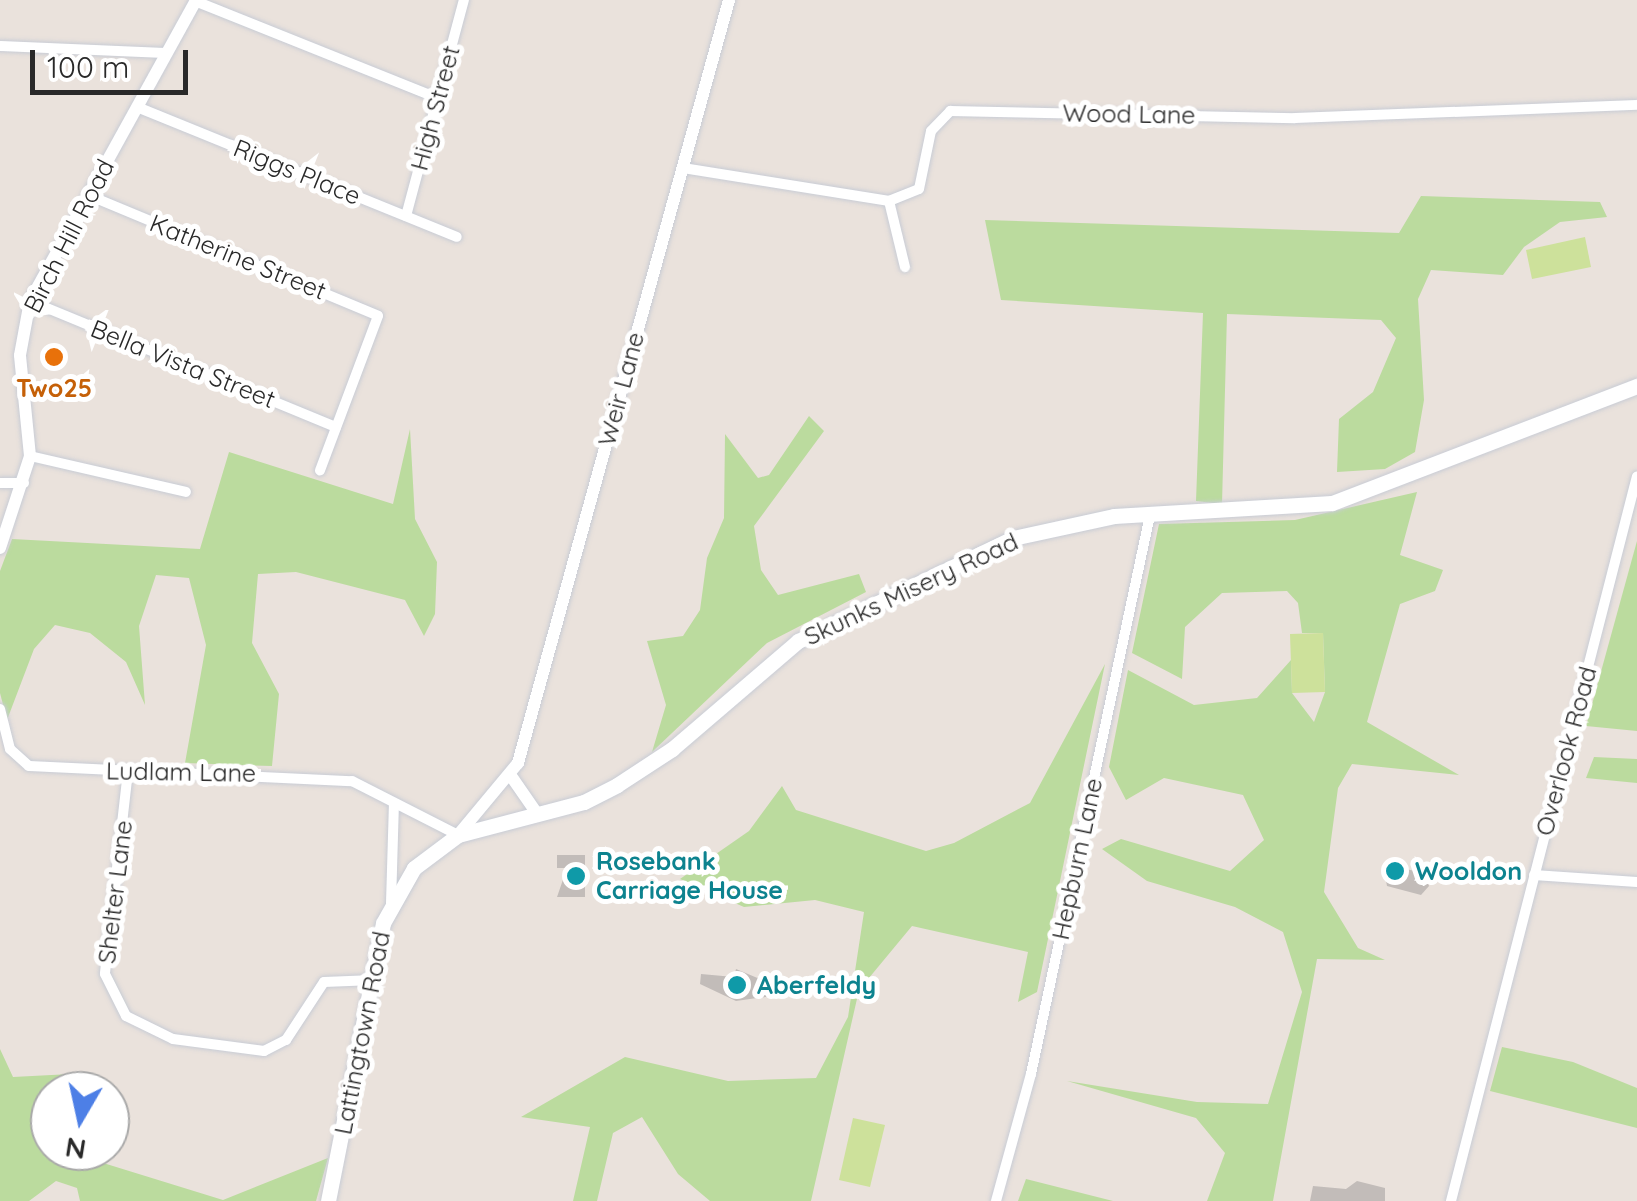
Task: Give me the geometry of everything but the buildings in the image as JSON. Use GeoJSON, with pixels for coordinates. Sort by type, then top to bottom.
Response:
{"type":"FeatureCollection","features":[{"type":"Feature","properties":{"kind":"main road","name":"Skunks Misery Road"},"geometry":{"type":"LineString","coordinates":[[458,835],[584,802],[649,766],[776,657],[855,610],[1013,538],[1150,515],[1332,503],[1637,386]]}},
{"type":"Feature","properties":{"kind":"main road","name":"Lattingtown Road"},"geometry":{"type":"LineString","coordinates":[[328,1201],[390,903],[428,854],[458,835]]}},
{"type":"Feature","properties":{"kind":"street"},"geometry":{"type":"LineString","coordinates":[[196,0],[438,98]]}},
{"type":"Feature","properties":{"kind":"street","name":"Birch Hill Road"},"geometry":{"type":"LineString","coordinates":[[0,548],[30,456],[20,355],[30,302],[196,0]]}},
{"type":"Feature","properties":{"kind":"street","name":"High Street"},"geometry":{"type":"LineString","coordinates":[[406,216],[464,0]]}},
{"type":"Feature","properties":{"kind":"street","name":"Weir Lane"},"geometry":{"type":"LineString","coordinates":[[458,835],[511,776],[729,0]]}},
{"type":"Feature","properties":{"kind":"street"},"geometry":{"type":"LineString","coordinates":[[0,46],[166,54]]}},
{"type":"Feature","properties":{"kind":"street","name":"Wood Lane"},"geometry":{"type":"LineString","coordinates":[[889,201],[920,189],[932,131],[950,111],[1296,118],[1637,105]]}},
{"type":"Feature","properties":{"kind":"street","name":"Riggs Place"},"geometry":{"type":"LineString","coordinates":[[137,107],[458,237]]}},
{"type":"Feature","properties":{"kind":"street"},"geometry":{"type":"LineString","coordinates":[[683,168],[889,201],[905,267]]}},
{"type":"Feature","properties":{"kind":"street","name":"Katherine Street"},"geometry":{"type":"LineString","coordinates":[[88,195],[376,313],[377,325],[336,427]]}},
{"type":"Feature","properties":{"kind":"street","name":"Bella Vista Street"},"geometry":{"type":"LineString","coordinates":[[30,302],[336,427]]}},
{"type":"Feature","properties":{"kind":"street"},"geometry":{"type":"LineString","coordinates":[[320,470],[336,427]]}},
{"type":"Feature","properties":{"kind":"street"},"geometry":{"type":"LineString","coordinates":[[30,456],[186,492]]}},
{"type":"Feature","properties":{"kind":"street","name":"Overlook Road"},"geometry":{"type":"LineString","coordinates":[[1451,1201],[1637,476]]}},
{"type":"Feature","properties":{"kind":"street"},"geometry":{"type":"LineString","coordinates":[[0,483],[24,483]]}},
{"type":"Feature","properties":{"kind":"street","name":"Hepburn Lane"},"geometry":{"type":"LineString","coordinates":[[996,1201],[1031,1074],[1150,515]]}},
{"type":"Feature","properties":{"kind":"street","name":"Ludlam Lane"},"geometry":{"type":"LineString","coordinates":[[0,709],[10,749],[30,766],[335,778],[458,835]]}},
{"type":"Feature","properties":{"kind":"street","name":"Shelter Lane"},"geometry":{"type":"LineString","coordinates":[[128,771],[105,974],[126,1016],[173,1040],[264,1051],[286,1040],[324,982],[374,980]]}},
{"type":"Feature","properties":{"kind":"street"},"geometry":{"type":"LineString","coordinates":[[511,776],[538,815]]}},
{"type":"Feature","properties":{"kind":"street"},"geometry":{"type":"LineString","coordinates":[[390,903],[394,804]]}},
{"type":"Feature","properties":{"kind":"street"},"geometry":{"type":"LineString","coordinates":[[1534,875],[1637,882]]}},
{"type":"Feature","properties":{"kind":"green space"},"geometry":{"type":"Polygon","coordinates":[[[1421,196],[1600,202],[1607,217],[1560,222],[1524,247],[1503,275],[1431,270],[1418,299],[1424,400],[1415,452],[1385,469],[1337,472],[1339,419],[1373,392],[1396,338],[1381,320],[1227,314],[1222,504],[1196,501],[1203,313],[1001,300],[985,220],[1399,233],[1421,196]]]}},
{"type":"Feature","properties":{"kind":"green space"},"geometry":{"type":"Polygon","coordinates":[[[1585,237],[1591,267],[1532,279],[1526,250],[1585,237]]]}},
{"type":"Feature","properties":{"kind":"green space"},"geometry":{"type":"Polygon","coordinates":[[[809,416],[824,431],[754,526],[761,570],[778,595],[859,574],[866,592],[767,643],[652,752],[666,705],[647,641],[683,636],[700,610],[707,558],[724,518],[725,434],[758,478],[769,475],[809,416]]]}},
{"type":"Feature","properties":{"kind":"green space"},"geometry":{"type":"Polygon","coordinates":[[[410,429],[415,519],[437,562],[435,614],[424,636],[405,600],[296,572],[258,574],[252,643],[279,694],[272,766],[185,763],[206,645],[189,578],[156,575],[139,626],[145,705],[126,662],[90,633],[55,625],[34,649],[7,720],[0,693],[0,571],[12,539],[200,549],[229,452],[393,504],[410,429]]]}},
{"type":"Feature","properties":{"kind":"green space"},"geometry":{"type":"Polygon","coordinates":[[[1417,492],[1400,555],[1443,570],[1435,591],[1400,604],[1367,722],[1459,775],[1352,764],[1338,788],[1324,892],[1358,948],[1385,960],[1317,959],[1273,1201],[1207,1201],[1225,1153],[1196,1118],[1067,1081],[1197,1102],[1268,1104],[1302,992],[1283,932],[1235,907],[1147,881],[1102,849],[1121,839],[1230,871],[1264,840],[1243,795],[1164,778],[1126,800],[1109,767],[1128,670],[1194,705],[1257,698],[1291,660],[1292,693],[1314,722],[1325,692],[1323,633],[1302,633],[1298,603],[1287,591],[1222,593],[1185,627],[1182,679],[1132,653],[1159,524],[1295,520],[1417,492]]]}},
{"type":"Feature","properties":{"kind":"green space"},"geometry":{"type":"Polygon","coordinates":[[[1637,541],[1637,731],[1586,726],[1637,541]]]}},
{"type":"Feature","properties":{"kind":"green space"},"geometry":{"type":"Polygon","coordinates":[[[1323,633],[1325,692],[1292,693],[1290,634],[1323,633]]]}},
{"type":"Feature","properties":{"kind":"green space"},"geometry":{"type":"Polygon","coordinates":[[[1105,664],[1037,992],[1018,1002],[1028,952],[912,926],[859,990],[811,1201],[710,1201],[678,1174],[642,1117],[613,1133],[597,1201],[573,1201],[590,1127],[521,1117],[625,1057],[728,1081],[816,1078],[848,1017],[864,912],[815,900],[744,907],[680,879],[749,831],[782,786],[796,810],[926,851],[954,843],[1030,803],[1105,664]]]}},
{"type":"Feature","properties":{"kind":"green space"},"geometry":{"type":"Polygon","coordinates":[[[1594,757],[1637,759],[1637,783],[1586,778],[1594,757]]]}},
{"type":"Feature","properties":{"kind":"green space"},"geometry":{"type":"Polygon","coordinates":[[[1502,1047],[1573,1062],[1637,1088],[1637,1128],[1490,1091],[1502,1047]]]}},
{"type":"Feature","properties":{"kind":"green space"},"geometry":{"type":"Polygon","coordinates":[[[0,1049],[13,1077],[30,1076],[30,1171],[129,1171],[223,1200],[328,1158],[316,1201],[80,1201],[77,1188],[56,1181],[29,1201],[0,1201],[0,1049]]]}},
{"type":"Feature","properties":{"kind":"green space"},"geometry":{"type":"Polygon","coordinates":[[[853,1118],[885,1125],[870,1187],[839,1180],[853,1118]]]}},
{"type":"Feature","properties":{"kind":"green space"},"geometry":{"type":"Polygon","coordinates":[[[1026,1179],[1113,1201],[1018,1201],[1026,1179]]]}},
{"type":"Feature","properties":{"kind":"place","name":"Two25"},"geometry":{"type":"Point","coordinates":[54,357]}},
{"type":"Feature","properties":{"kind":"place","name":"Wooldon"},"geometry":{"type":"Point","coordinates":[1395,871]}},
{"type":"Feature","properties":{"kind":"place","name":"Rosebank Carriage House"},"geometry":{"type":"Point","coordinates":[576,876]}},
{"type":"Feature","properties":{"kind":"place","name":"Aberfeldy"},"geometry":{"type":"Point","coordinates":[737,985]}}]}
